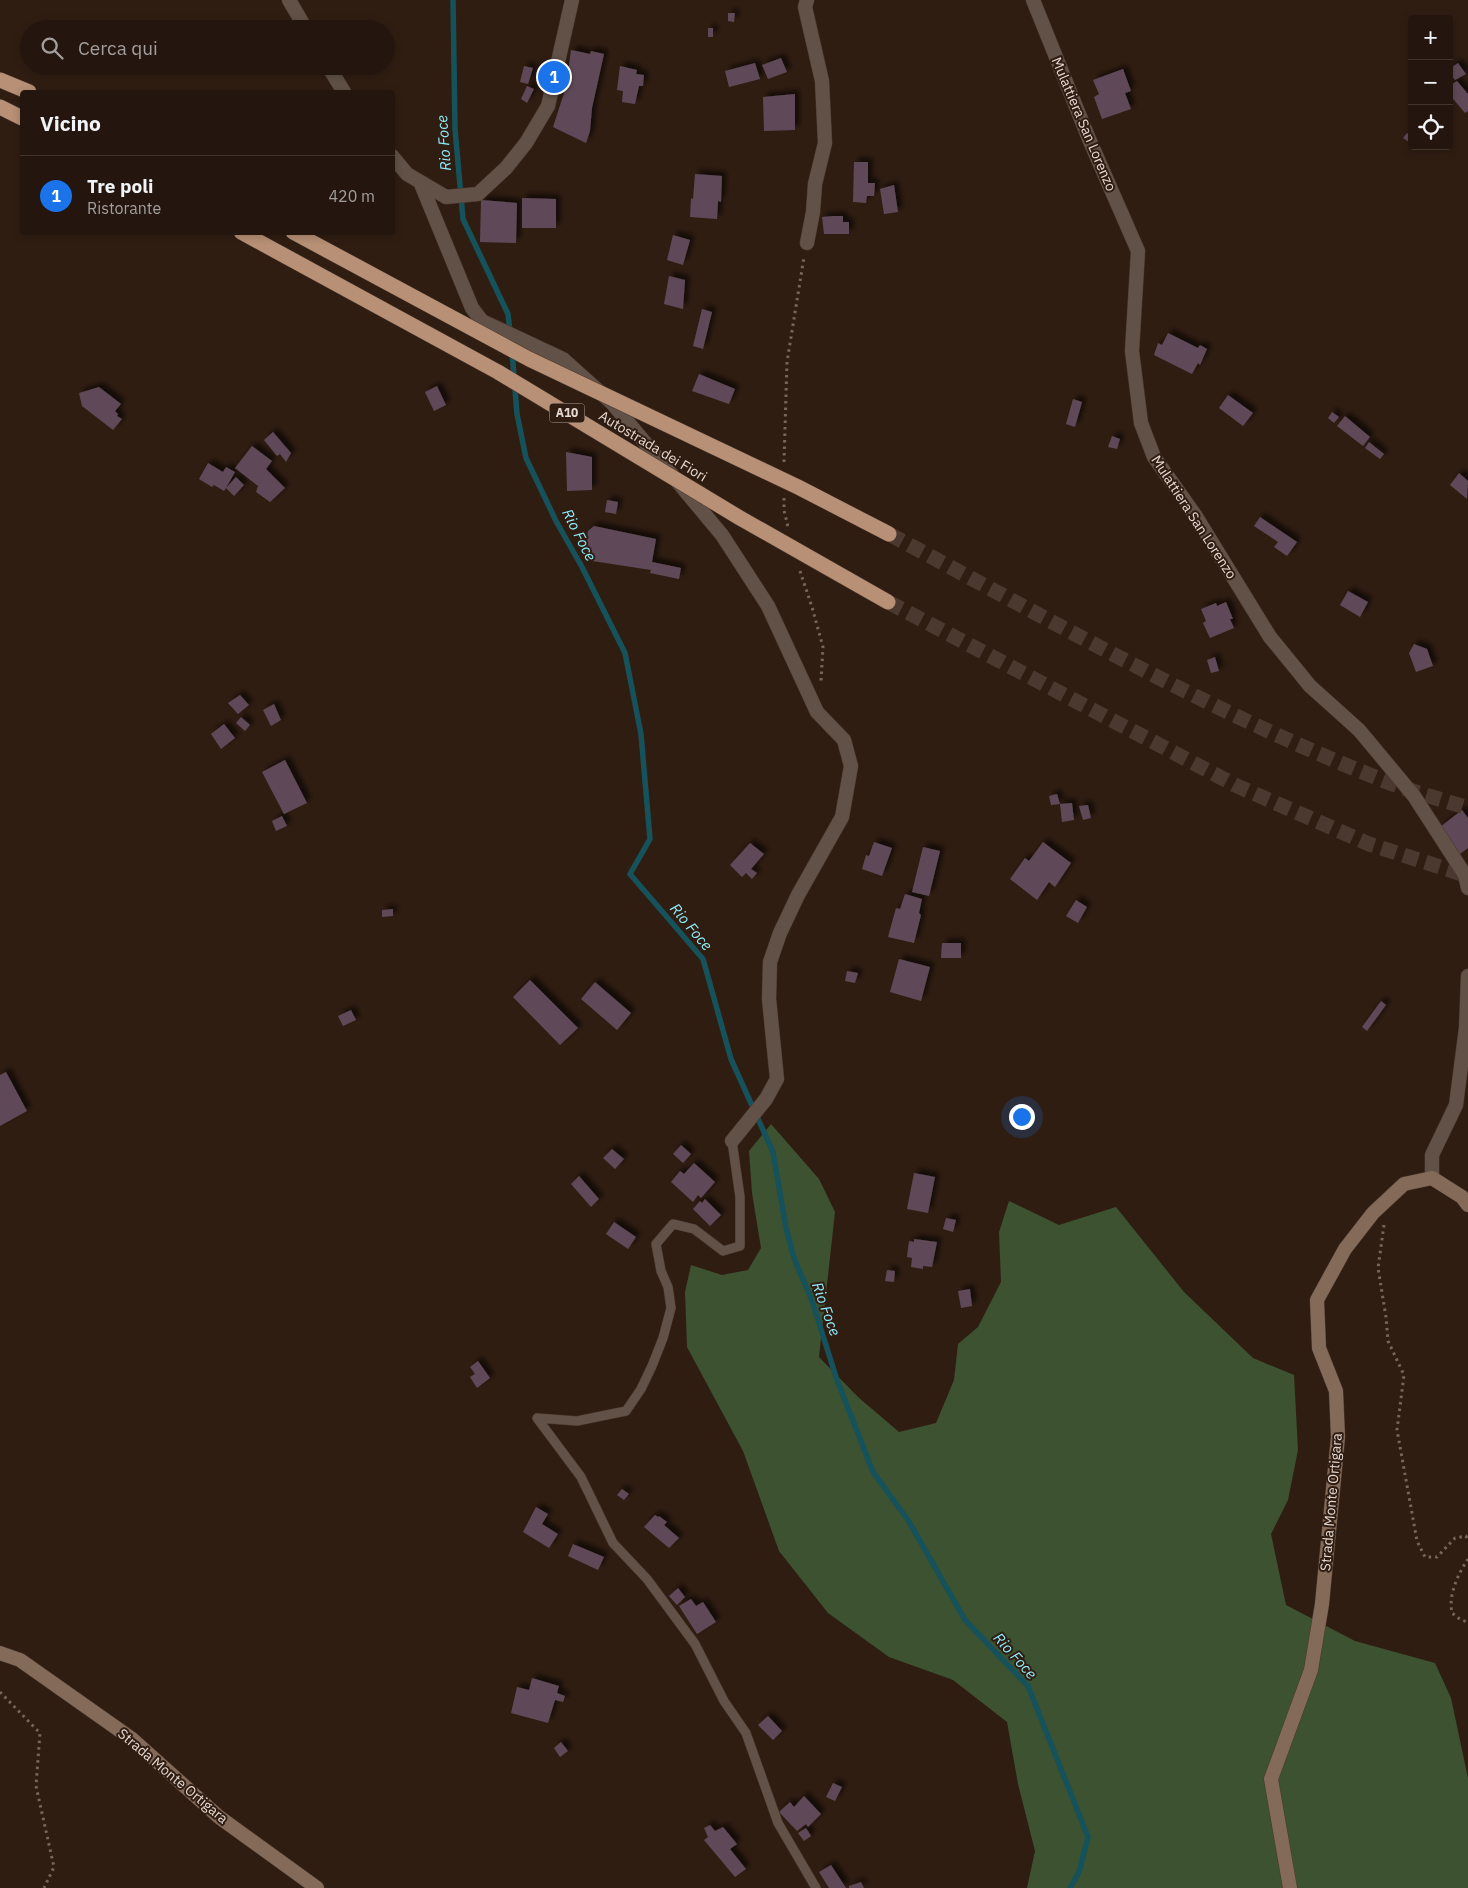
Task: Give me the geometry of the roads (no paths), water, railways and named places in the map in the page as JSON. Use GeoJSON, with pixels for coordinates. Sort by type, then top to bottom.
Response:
{"type":"FeatureCollection","features":[{"type":"Feature","properties":{"kind":"highway"},"geometry":{"type":"LineString","coordinates":[[0,80],[23,90]]}},
{"type":"Feature","properties":{"kind":"highway"},"geometry":{"type":"LineString","coordinates":[[0,107],[20,117]]}},
{"type":"Feature","properties":{"kind":"highway","name":"Autostrada dei Fiori"},"geometry":{"type":"LineString","coordinates":[[247,235],[506,376],[740,518],[888,602]]}},
{"type":"Feature","properties":{"kind":"highway","name":"Autostrada dei Fiori"},"geometry":{"type":"LineString","coordinates":[[299,235],[529,359],[798,487],[889,534]]}},
{"type":"Feature","properties":{"kind":"main road"},"geometry":{"type":"LineString","coordinates":[[1432,1178],[1462,1198],[1468,1205]]}},
{"type":"Feature","properties":{"kind":"main road","name":"Strada Monte Ortigara"},"geometry":{"type":"LineString","coordinates":[[1290,1888],[1271,1779],[1312,1670],[1322,1604],[1338,1437],[1336,1392],[1319,1348],[1317,1300],[1345,1249],[1373,1213],[1404,1184],[1432,1178]]}},
{"type":"Feature","properties":{"kind":"main road","name":"Strada Monte Ortigara"},"geometry":{"type":"LineString","coordinates":[[0,1653],[20,1660],[132,1738],[219,1817],[317,1888]]}},
{"type":"Feature","properties":{"kind":"street"},"geometry":{"type":"LineString","coordinates":[[289,0],[301,20]]}},
{"type":"Feature","properties":{"kind":"street"},"geometry":{"type":"LineString","coordinates":[[395,160],[406,174],[446,198],[478,194],[506,168],[521,150],[548,106],[572,0]]}},
{"type":"Feature","properties":{"kind":"street"},"geometry":{"type":"LineString","coordinates":[[806,244],[813,212],[815,184],[825,143],[822,81],[805,7],[807,0]]}},
{"type":"Feature","properties":{"kind":"street","name":"Mulattiera San Lorenzo"},"geometry":{"type":"LineString","coordinates":[[1033,0],[1089,139],[1138,251],[1132,351],[1141,423],[1154,458],[1195,516],[1270,637],[1310,686],[1359,730],[1414,796],[1465,875],[1468,888]]}},
{"type":"Feature","properties":{"kind":"street"},"geometry":{"type":"LineString","coordinates":[[334,75],[343,90]]}},
{"type":"Feature","properties":{"kind":"street"},"geometry":{"type":"LineString","coordinates":[[421,184],[472,308],[482,321],[563,359],[612,403],[722,535],[768,606],[800,679],[817,712],[844,740],[851,766],[842,817],[798,895],[780,933],[770,962],[769,999],[777,1079],[766,1099],[732,1141]]}},
{"type":"Feature","properties":{"kind":"street"},"geometry":{"type":"LineString","coordinates":[[1432,1178],[1432,1155],[1456,1105],[1466,1028],[1468,976]]}},
{"type":"Feature","properties":{"kind":"lane"},"geometry":{"type":"LineString","coordinates":[[732,1141],[740,1197],[740,1246],[723,1251],[694,1229],[673,1224],[656,1244],[661,1271],[668,1287],[671,1308],[663,1338],[652,1366],[641,1389],[626,1411],[598,1415],[577,1421],[537,1418],[581,1477],[613,1543],[647,1578],[695,1644],[724,1701],[746,1733],[778,1823],[816,1888]]}},
{"type":"Feature","properties":{"kind":"waterway","name":"Rio Foce"},"geometry":{"type":"LineString","coordinates":[[453,0],[455,129],[463,219],[508,314],[510,332]]}},
{"type":"Feature","properties":{"kind":"waterway","name":"Rio Foce"},"geometry":{"type":"LineString","coordinates":[[512,351],[517,414],[526,458],[556,521],[582,567],[625,653],[641,734],[650,839],[630,874],[703,959],[731,1059],[773,1152],[786,1228],[794,1258],[812,1301],[837,1380],[873,1472],[908,1520],[965,1620],[1028,1686],[1088,1837],[1079,1872],[1070,1888]]}},
{"type":"Feature","properties":{"kind":"tunnel"},"geometry":{"type":"LineString","coordinates":[[889,534],[1068,631],[1251,723],[1386,782],[1468,808]]}},
{"type":"Feature","properties":{"kind":"tunnel"},"geometry":{"type":"LineString","coordinates":[[888,602],[1235,785],[1369,844],[1468,876]]}},
{"type":"Feature","properties":{"kind":"place","name":"Tre poli"},"geometry":{"type":"Point","coordinates":[554,77]}}]}
